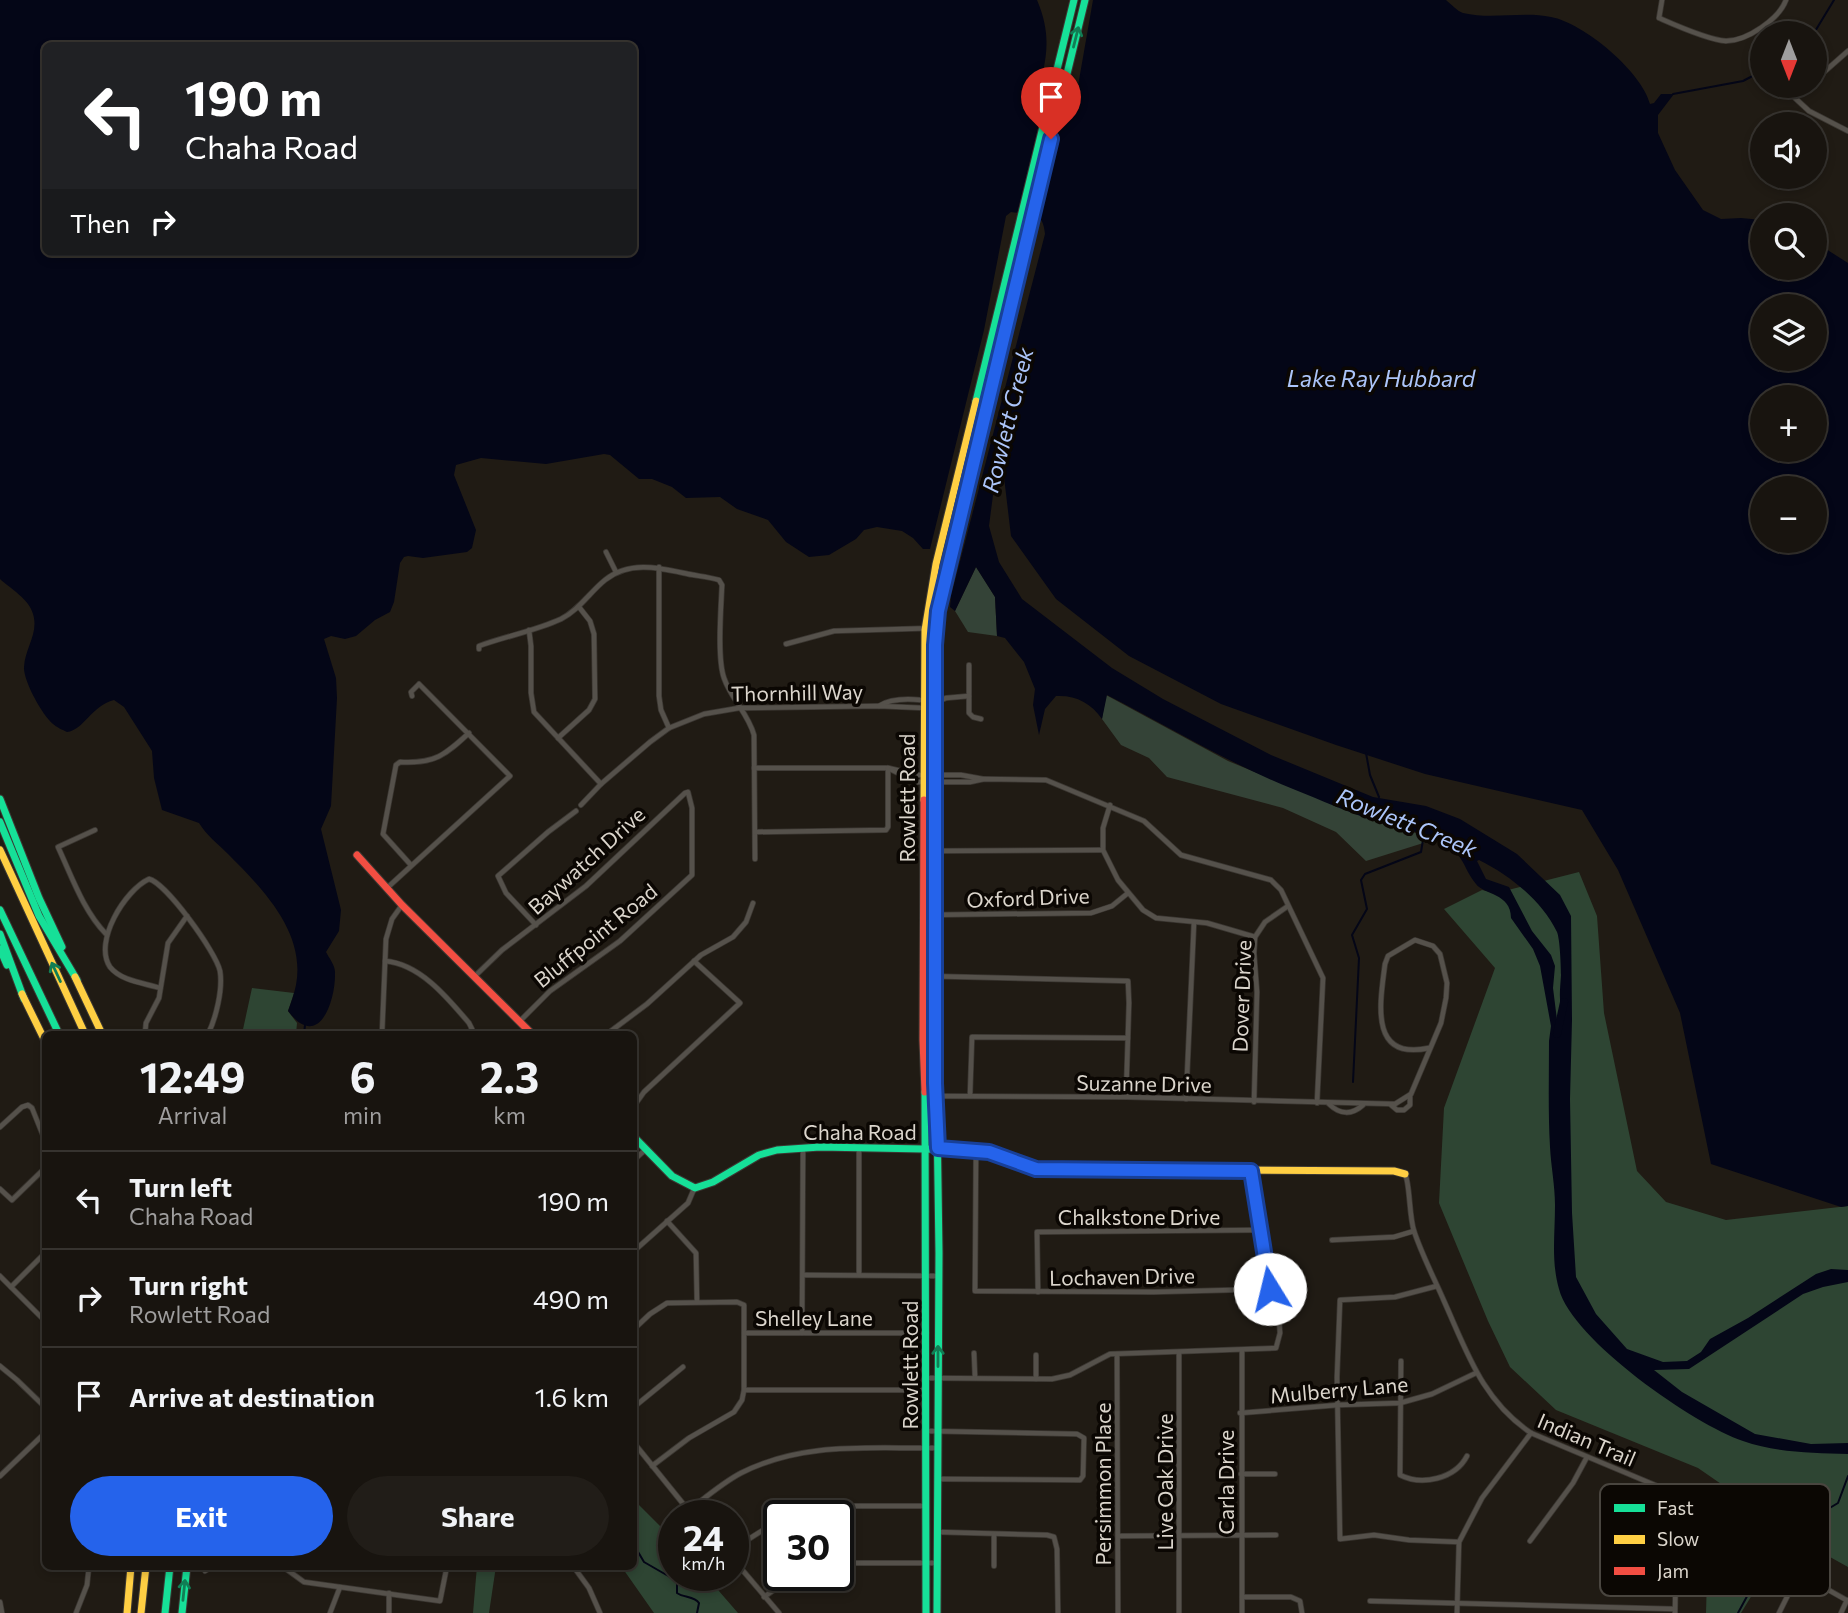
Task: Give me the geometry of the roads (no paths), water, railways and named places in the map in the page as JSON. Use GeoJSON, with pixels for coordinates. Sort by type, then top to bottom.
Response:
{"type":"FeatureCollection","features":[{"type":"Feature","properties":{"kind":"main road","name":"Rowlett Road"},"geometry":{"type":"LineString","coordinates":[[926,1613],[925,630],[929,594],[938,554],[1074,0]]}},
{"type":"Feature","properties":{"kind":"main road","name":"Rowlett Road"},"geometry":{"type":"LineString","coordinates":[[937,1613],[939,1253],[934,976],[937,628],[943,584],[1085,0]]}},
{"type":"Feature","properties":{"kind":"main road"},"geometry":{"type":"LineString","coordinates":[[0,799],[39,898],[101,1031]]}},
{"type":"Feature","properties":{"kind":"main road"},"geometry":{"type":"LineString","coordinates":[[0,822],[39,916],[77,980]]}},
{"type":"Feature","properties":{"kind":"main road"},"geometry":{"type":"LineString","coordinates":[[0,850],[84,1031]]}},
{"type":"Feature","properties":{"kind":"main road"},"geometry":{"type":"LineString","coordinates":[[357,855],[402,905],[529,1031]]}},
{"type":"Feature","properties":{"kind":"main road"},"geometry":{"type":"LineString","coordinates":[[0,910],[58,1031]]}},
{"type":"Feature","properties":{"kind":"main road"},"geometry":{"type":"LineString","coordinates":[[0,934],[24,999]]}},
{"type":"Feature","properties":{"kind":"main road"},"geometry":{"type":"LineString","coordinates":[[0,949],[42,1035]]}},
{"type":"Feature","properties":{"kind":"main road"},"geometry":{"type":"LineString","coordinates":[[637,1141],[672,1177],[695,1188]]}},
{"type":"Feature","properties":{"kind":"main road","name":"Chaha Road"},"geometry":{"type":"LineString","coordinates":[[695,1188],[713,1182],[765,1153],[803,1148],[976,1150],[1001,1154],[1036,1169],[1394,1171],[1405,1174]]}},
{"type":"Feature","properties":{"kind":"main road"},"geometry":{"type":"LineString","coordinates":[[927,1216],[934,1220],[934,1248],[939,1253]]}},
{"type":"Feature","properties":{"kind":"main road"},"geometry":{"type":"LineString","coordinates":[[127,1613],[131,1570]]}},
{"type":"Feature","properties":{"kind":"main road"},"geometry":{"type":"LineString","coordinates":[[141,1613],[146,1570]]}},
{"type":"Feature","properties":{"kind":"main road"},"geometry":{"type":"LineString","coordinates":[[165,1613],[170,1570]]}},
{"type":"Feature","properties":{"kind":"main road"},"geometry":{"type":"LineString","coordinates":[[182,1613],[187,1570]]}},
{"type":"Feature","properties":{"kind":"street"},"geometry":{"type":"LineString","coordinates":[[1662,0],[1658,18],[1726,41],[1745,35],[1775,18],[1786,0]]}},
{"type":"Feature","properties":{"kind":"street"},"geometry":{"type":"LineString","coordinates":[[1827,69],[1848,51]]}},
{"type":"Feature","properties":{"kind":"street"},"geometry":{"type":"LineString","coordinates":[[1796,98],[1809,111],[1848,131]]}},
{"type":"Feature","properties":{"kind":"street"},"geometry":{"type":"LineString","coordinates":[[606,552],[616,572]]}},
{"type":"Feature","properties":{"kind":"street"},"geometry":{"type":"LineString","coordinates":[[479,649],[479,646],[561,619],[579,607],[596,588],[616,572],[645,566],[717,579],[722,585],[722,671],[739,708],[745,713],[752,727],[755,859]]}},
{"type":"Feature","properties":{"kind":"street"},"geometry":{"type":"LineString","coordinates":[[659,567],[659,696],[661,710],[669,728]]}},
{"type":"Feature","properties":{"kind":"street"},"geometry":{"type":"LineString","coordinates":[[558,738],[589,710],[595,699],[594,634],[590,621],[579,607]]}},
{"type":"Feature","properties":{"kind":"street"},"geometry":{"type":"LineString","coordinates":[[786,644],[842,631],[937,628]]}},
{"type":"Feature","properties":{"kind":"street"},"geometry":{"type":"LineString","coordinates":[[529,630],[534,712],[601,784]]}},
{"type":"Feature","properties":{"kind":"street"},"geometry":{"type":"LineString","coordinates":[[969,665],[970,715],[981,719]]}},
{"type":"Feature","properties":{"kind":"street"},"geometry":{"type":"LineString","coordinates":[[387,888],[410,864],[510,776],[419,684],[411,692],[412,696]]}},
{"type":"Feature","properties":{"kind":"street","name":"Thornhill Way"},"geometry":{"type":"LineString","coordinates":[[581,805],[601,784],[669,728],[704,714],[739,708],[879,706],[894,701],[924,704],[951,697],[969,696]]}},
{"type":"Feature","properties":{"kind":"street"},"geometry":{"type":"LineString","coordinates":[[410,864],[383,834],[398,763],[417,763],[438,758],[469,733]]}},
{"type":"Feature","properties":{"kind":"street"},"geometry":{"type":"LineString","coordinates":[[754,768],[888,768],[924,779],[970,782],[984,779],[1046,780],[1110,805],[1151,825],[1181,855],[1271,880],[1281,890],[1323,978],[1317,1103]]}},
{"type":"Feature","properties":{"kind":"street"},"geometry":{"type":"LineString","coordinates":[[755,832],[886,830],[888,768]]}},
{"type":"Feature","properties":{"kind":"street","name":"Bluffpoint Road"},"geometry":{"type":"LineString","coordinates":[[520,1021],[550,991],[620,941],[692,875],[692,808],[689,794],[686,792]]}},
{"type":"Feature","properties":{"kind":"street","name":"Baywatch Drive"},"geometry":{"type":"LineString","coordinates":[[474,978],[502,950],[586,886],[686,792]]}},
{"type":"Feature","properties":{"kind":"street"},"geometry":{"type":"LineString","coordinates":[[1110,805],[1103,828],[1103,850],[1118,880],[1143,909],[1156,918],[1207,923],[1255,937]]}},
{"type":"Feature","properties":{"kind":"street"},"geometry":{"type":"LineString","coordinates":[[537,925],[506,893],[498,876],[576,811]]}},
{"type":"Feature","properties":{"kind":"street"},"geometry":{"type":"LineString","coordinates":[[95,830],[58,847],[76,888],[97,925],[106,934]]}},
{"type":"Feature","properties":{"kind":"street"},"geometry":{"type":"LineString","coordinates":[[924,851],[1103,850]]}},
{"type":"Feature","properties":{"kind":"street"},"geometry":{"type":"LineString","coordinates":[[160,988],[120,976],[110,966],[106,956],[106,934],[123,902],[149,879],[158,884],[187,916],[209,947],[220,969],[217,1002],[209,1031]]}},
{"type":"Feature","properties":{"kind":"street","name":"Oxford Drive"},"geometry":{"type":"LineString","coordinates":[[924,915],[1091,914],[1112,906],[1128,893]]}},
{"type":"Feature","properties":{"kind":"street"},"geometry":{"type":"LineString","coordinates":[[611,1031],[647,1004],[694,961],[740,930],[749,917],[753,903]]}},
{"type":"Feature","properties":{"kind":"street"},"geometry":{"type":"LineString","coordinates":[[382,1031],[387,932],[402,905]]}},
{"type":"Feature","properties":{"kind":"street","name":"Dover Drive"},"geometry":{"type":"LineString","coordinates":[[1254,1102],[1257,992],[1255,937],[1265,922],[1288,906]]}},
{"type":"Feature","properties":{"kind":"street"},"geometry":{"type":"LineString","coordinates":[[145,1031],[146,1023],[159,998],[168,943],[187,916]]}},
{"type":"Feature","properties":{"kind":"street"},"geometry":{"type":"LineString","coordinates":[[1186,1099],[1194,922]]}},
{"type":"Feature","properties":{"kind":"street"},"geometry":{"type":"LineString","coordinates":[[1410,1095],[1391,1105],[1397,1110],[1404,1110],[1410,1105],[1410,1095],[1441,1023],[1447,982],[1440,954],[1426,942],[1415,940],[1388,956],[1383,981],[1381,1025],[1387,1040],[1393,1046],[1416,1051],[1429,1048]]}},
{"type":"Feature","properties":{"kind":"street"},"geometry":{"type":"LineString","coordinates":[[385,961],[407,965],[420,974],[469,1023],[472,1029],[470,1031]]}},
{"type":"Feature","properties":{"kind":"street"},"geometry":{"type":"LineString","coordinates":[[637,1102],[644,1092],[740,1003],[694,961]]}},
{"type":"Feature","properties":{"kind":"street"},"geometry":{"type":"LineString","coordinates":[[924,976],[1128,981],[1126,1097]]}},
{"type":"Feature","properties":{"kind":"street"},"geometry":{"type":"LineString","coordinates":[[970,1096],[972,1037],[1128,1038]]}},
{"type":"Feature","properties":{"kind":"street","name":"Suzanne Drive"},"geometry":{"type":"LineString","coordinates":[[924,1096],[1126,1097],[1329,1103],[1336,1110],[1347,1112],[1354,1112],[1363,1105],[1391,1105]]}},
{"type":"Feature","properties":{"kind":"street"},"geometry":{"type":"LineString","coordinates":[[0,1127],[22,1107],[29,1105],[42,1133]]}},
{"type":"Feature","properties":{"kind":"street"},"geometry":{"type":"LineString","coordinates":[[802,1333],[803,1148]]}},
{"type":"Feature","properties":{"kind":"street"},"geometry":{"type":"LineString","coordinates":[[859,1148],[859,1275]]}},
{"type":"Feature","properties":{"kind":"street"},"geometry":{"type":"LineString","coordinates":[[637,1157],[645,1150]]}},
{"type":"Feature","properties":{"kind":"street","name":"Lochaven Drive"},"geometry":{"type":"LineString","coordinates":[[976,1150],[975,1291],[1270,1289]]}},
{"type":"Feature","properties":{"kind":"street"},"geometry":{"type":"LineString","coordinates":[[0,1189],[12,1200],[42,1171]]}},
{"type":"Feature","properties":{"kind":"street"},"geometry":{"type":"LineString","coordinates":[[927,1378],[1062,1378],[1102,1357],[1118,1354],[1276,1348],[1279,1343],[1279,1320],[1270,1289],[1251,1171]]}},
{"type":"Feature","properties":{"kind":"street","name":"Indian Trail"},"geometry":{"type":"LineString","coordinates":[[1405,1174],[1408,1179],[1414,1231],[1476,1373],[1496,1404],[1511,1420],[1531,1433],[1653,1484]]}},
{"type":"Feature","properties":{"kind":"street"},"geometry":{"type":"LineString","coordinates":[[637,1248],[691,1200],[695,1188]]}},
{"type":"Feature","properties":{"kind":"street"},"geometry":{"type":"LineString","coordinates":[[667,1221],[696,1253],[697,1302]]}},
{"type":"Feature","properties":{"kind":"street","name":"Chalkstone Drive"},"geometry":{"type":"LineString","coordinates":[[1038,1292],[1037,1232],[1260,1230]]}},
{"type":"Feature","properties":{"kind":"street"},"geometry":{"type":"LineString","coordinates":[[1332,1240],[1394,1237],[1414,1231]]}},
{"type":"Feature","properties":{"kind":"street"},"geometry":{"type":"LineString","coordinates":[[11,1287],[42,1256]]}},
{"type":"Feature","properties":{"kind":"street"},"geometry":{"type":"LineString","coordinates":[[803,1275],[938,1276]]}},
{"type":"Feature","properties":{"kind":"street"},"geometry":{"type":"LineString","coordinates":[[0,1276],[42,1318]]}},
{"type":"Feature","properties":{"kind":"street"},"geometry":{"type":"LineString","coordinates":[[1437,1286],[1395,1297],[1339,1300],[1339,1539],[1374,1535],[1409,1540],[1459,1542]]}},
{"type":"Feature","properties":{"kind":"street"},"geometry":{"type":"LineString","coordinates":[[637,1327],[663,1305],[737,1302],[744,1306],[742,1400],[734,1412],[689,1438],[652,1466]]}},
{"type":"Feature","properties":{"kind":"street","name":"Shelley Lane"},"geometry":{"type":"LineString","coordinates":[[744,1333],[927,1333]]}},
{"type":"Feature","properties":{"kind":"street","name":"Carla Drive"},"geometry":{"type":"LineString","coordinates":[[1242,1350],[1242,1613]]}},
{"type":"Feature","properties":{"kind":"street","name":"Live Oak Drive"},"geometry":{"type":"LineString","coordinates":[[1179,1613],[1180,1352]]}},
{"type":"Feature","properties":{"kind":"street"},"geometry":{"type":"LineString","coordinates":[[974,1353],[975,1377]]}},
{"type":"Feature","properties":{"kind":"street","name":"Persimmon Place"},"geometry":{"type":"LineString","coordinates":[[1118,1354],[1118,1613]]}},
{"type":"Feature","properties":{"kind":"street"},"geometry":{"type":"LineString","coordinates":[[1036,1355],[1036,1379]]}},
{"type":"Feature","properties":{"kind":"street"},"geometry":{"type":"LineString","coordinates":[[1401,1361],[1400,1475],[1417,1479],[1440,1478],[1454,1471],[1467,1457]]}},
{"type":"Feature","properties":{"kind":"street"},"geometry":{"type":"LineString","coordinates":[[0,1366],[42,1404]]}},
{"type":"Feature","properties":{"kind":"street"},"geometry":{"type":"LineString","coordinates":[[637,1405],[683,1367]]}},
{"type":"Feature","properties":{"kind":"street","name":"Mulberry Lane"},"geometry":{"type":"LineString","coordinates":[[1240,1413],[1338,1405],[1400,1404],[1432,1394],[1476,1373]]}},
{"type":"Feature","properties":{"kind":"street"},"geometry":{"type":"LineString","coordinates":[[744,1390],[927,1390]]}},
{"type":"Feature","properties":{"kind":"street"},"geometry":{"type":"LineString","coordinates":[[926,1431],[1077,1434],[1084,1438],[1083,1476],[1080,1479],[938,1479]]}},
{"type":"Feature","properties":{"kind":"street"},"geometry":{"type":"LineString","coordinates":[[1457,1613],[1459,1542],[1482,1498],[1531,1433]]}},
{"type":"Feature","properties":{"kind":"street"},"geometry":{"type":"LineString","coordinates":[[0,1476],[42,1436]]}},
{"type":"Feature","properties":{"kind":"street"},"geometry":{"type":"LineString","coordinates":[[637,1447],[679,1500]]}},
{"type":"Feature","properties":{"kind":"street"},"geometry":{"type":"LineString","coordinates":[[707,1500],[739,1475],[791,1454],[842,1447],[938,1448]]}},
{"type":"Feature","properties":{"kind":"street"},"geometry":{"type":"LineString","coordinates":[[1530,1541],[1573,1483],[1587,1457]]}},
{"type":"Feature","properties":{"kind":"street"},"geometry":{"type":"LineString","coordinates":[[1241,1474],[1275,1474]]}},
{"type":"Feature","properties":{"kind":"street"},"geometry":{"type":"LineString","coordinates":[[854,1506],[926,1506]]}},
{"type":"Feature","properties":{"kind":"street"},"geometry":{"type":"LineString","coordinates":[[938,1532],[1051,1535],[1056,1539],[1058,1613]]}},
{"type":"Feature","properties":{"kind":"street"},"geometry":{"type":"LineString","coordinates":[[994,1534],[994,1566]]}},
{"type":"Feature","properties":{"kind":"street"},"geometry":{"type":"LineString","coordinates":[[1118,1536],[1276,1535]]}},
{"type":"Feature","properties":{"kind":"street"},"geometry":{"type":"LineString","coordinates":[[854,1563],[938,1563]]}},
{"type":"Feature","properties":{"kind":"street"},"geometry":{"type":"LineString","coordinates":[[76,1613],[87,1585],[89,1570]]}},
{"type":"Feature","properties":{"kind":"street"},"geometry":{"type":"LineString","coordinates":[[288,1570],[304,1582],[440,1601],[446,1570]]}},
{"type":"Feature","properties":{"kind":"street"},"geometry":{"type":"LineString","coordinates":[[576,1570],[589,1588],[600,1613]]}},
{"type":"Feature","properties":{"kind":"street"},"geometry":{"type":"LineString","coordinates":[[749,1579],[779,1613]]}},
{"type":"Feature","properties":{"kind":"street"},"geometry":{"type":"LineString","coordinates":[[330,1613],[340,1587]]}},
{"type":"Feature","properties":{"kind":"street"},"geometry":{"type":"LineString","coordinates":[[764,1597],[772,1591]]}},
{"type":"Feature","properties":{"kind":"street","name":"Indian Trail"},"geometry":{"type":"LineString","coordinates":[[1830,1591],[1847,1601]]}},
{"type":"Feature","properties":{"kind":"street"},"geometry":{"type":"LineString","coordinates":[[388,1613],[389,1593]]}},
{"type":"Feature","properties":{"kind":"street"},"geometry":{"type":"LineString","coordinates":[[1779,1613],[1788,1596]]}},
{"type":"Feature","properties":{"kind":"street"},"geometry":{"type":"LineString","coordinates":[[1242,1597],[1291,1597],[1300,1601],[1302,1613]]}},
{"type":"Feature","properties":{"kind":"street"},"geometry":{"type":"LineString","coordinates":[[0,1601],[2,1613]]}},
{"type":"Feature","properties":{"kind":"street"},"geometry":{"type":"LineString","coordinates":[[1370,1601],[1579,1610],[1675,1611]]}},
{"type":"Feature","properties":{"kind":"street"},"geometry":{"type":"LineString","coordinates":[[1841,1613],[1847,1601]]}},
{"type":"Feature","properties":{"kind":"water","name":"Lake Ray Hubbard"},"geometry":{"type":"Polygon","coordinates":[[[0,0],[1037,0],[1045,28],[1046,52],[1035,104],[1039,111],[1065,114],[1075,103],[1093,0],[1446,0],[1463,13],[1474,15],[1540,15],[1564,21],[1595,39],[1624,64],[1645,91],[1650,104],[1661,94],[1674,94],[1658,115],[1658,133],[1675,170],[1703,210],[1721,219],[1750,219],[1750,280],[1827,280],[1827,250],[1848,263],[1848,1206],[1841,1207],[1711,1164],[1680,1013],[1618,870],[1582,810],[1425,774],[1221,704],[1129,656],[1056,599],[1011,536],[1004,477],[993,495],[989,526],[999,562],[1022,599],[1112,668],[1163,699],[1271,755],[1373,797],[1426,806],[1460,819],[1517,854],[1560,895],[1571,916],[1570,1099],[1576,1277],[1596,1314],[1627,1349],[1663,1362],[1687,1361],[1701,1352],[1710,1339],[1816,1274],[1831,1269],[1848,1270],[1848,1282],[1803,1294],[1689,1369],[1654,1370],[1682,1392],[1755,1434],[1811,1444],[1848,1443],[1848,1454],[1769,1448],[1722,1432],[1696,1418],[1638,1378],[1586,1332],[1569,1310],[1559,1289],[1555,1268],[1555,1198],[1549,1121],[1551,1026],[1540,966],[1533,949],[1511,918],[1507,904],[1476,884],[1454,851],[1425,835],[1356,815],[1269,779],[1107,695],[1102,719],[1082,701],[1056,696],[1045,709],[1039,735],[1033,705],[1035,689],[1024,662],[1005,638],[997,636],[995,597],[976,567],[955,611],[950,607],[1045,234],[1042,221],[1035,215],[1011,212],[1006,216],[984,330],[930,549],[923,549],[902,531],[877,527],[864,530],[856,539],[829,555],[809,557],[786,542],[768,520],[737,509],[720,497],[686,498],[672,487],[652,479],[639,479],[610,455],[546,464],[481,458],[456,465],[454,475],[476,530],[472,548],[467,552],[423,558],[404,557],[400,563],[390,612],[375,620],[356,636],[345,639],[331,636],[324,639],[336,678],[337,698],[331,806],[321,829],[341,910],[339,931],[326,952],[335,969],[335,983],[329,1007],[317,1024],[309,1026],[299,1022],[288,1011],[296,985],[297,966],[288,929],[278,912],[254,881],[199,823],[162,810],[154,778],[152,751],[124,707],[114,700],[106,703],[78,727],[67,732],[54,725],[44,713],[30,688],[24,667],[34,628],[31,609],[24,599],[0,579],[0,0]],[[1477,861],[1486,879],[1509,887],[1532,931],[1551,955],[1555,966],[1553,988],[1558,1028],[1564,1017],[1560,1002],[1561,960],[1557,932],[1543,910],[1524,890],[1477,861]]]}},
{"type":"Feature","properties":{"kind":"waterway"},"geometry":{"type":"LineString","coordinates":[[1821,21],[1834,0]]}},
{"type":"Feature","properties":{"kind":"waterway"},"geometry":{"type":"LineString","coordinates":[[1673,94],[1743,81],[1750,77]]}},
{"type":"Feature","properties":{"kind":"waterway"},"geometry":{"type":"LineString","coordinates":[[1366,753],[1370,775],[1379,797]]}},
{"type":"Feature","properties":{"kind":"waterway"},"geometry":{"type":"LineString","coordinates":[[1353,1082],[1359,958],[1352,935],[1367,909],[1361,880],[1365,874],[1421,852],[1424,834]]}},
{"type":"Feature","properties":{"kind":"waterway","name":"Rowlett Creek"},"geometry":{"type":"LineString","coordinates":[[1557,1034],[1564,1002]]}},
{"type":"Feature","properties":{"kind":"waterway"},"geometry":{"type":"LineString","coordinates":[[304,1031],[305,1025]]}},
{"type":"Feature","properties":{"kind":"waterway"},"geometry":{"type":"LineString","coordinates":[[1830,1508],[1838,1503],[1848,1476]]}},
{"type":"Feature","properties":{"kind":"waterway"},"geometry":{"type":"LineString","coordinates":[[637,1550],[644,1562],[677,1581],[677,1593],[699,1603],[697,1613]]}},
{"type":"Feature","properties":{"kind":"waterway"},"geometry":{"type":"LineString","coordinates":[[1738,1613],[1748,1596]]}}]}
